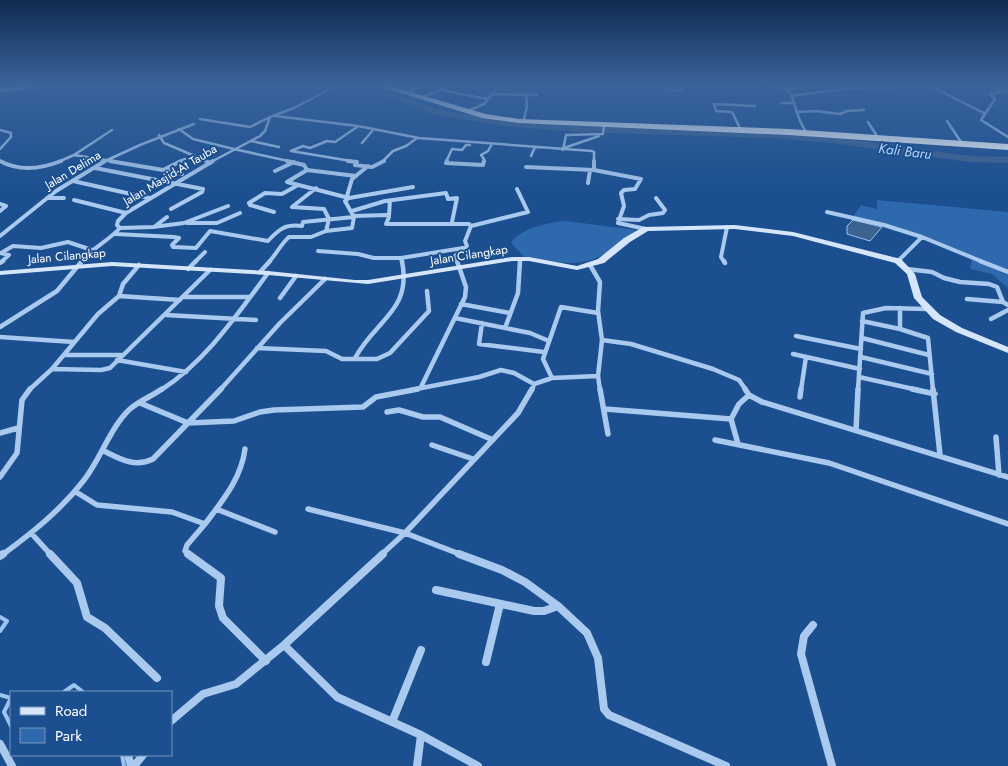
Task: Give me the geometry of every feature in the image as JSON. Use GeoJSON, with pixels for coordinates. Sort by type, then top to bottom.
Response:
{"type":"FeatureCollection","features":[{"type":"Feature","properties":{"kind":"highway"},"geometry":{"type":"LineString","coordinates":[[516,120],[603,130],[789,132],[1008,146]]}},
{"type":"Feature","properties":{"kind":"highway"},"geometry":{"type":"LineString","coordinates":[[542,120],[740,128],[1008,146]]}},
{"type":"Feature","properties":{"kind":"street"},"geometry":{"type":"LineString","coordinates":[[205,120],[250,127],[264,120]]}},
{"type":"Feature","properties":{"kind":"street","name":"Jalan Masjid-At Tauba"},"geometry":{"type":"LineString","coordinates":[[0,327],[57,291],[65,283],[76,266],[92,250],[108,242],[116,234],[120,228],[117,225],[118,221],[126,213],[234,149],[251,141],[265,131],[270,120]]}},
{"type":"Feature","properties":{"kind":"street"},"geometry":{"type":"LineString","coordinates":[[304,120],[358,126],[417,138],[592,151],[594,152],[592,170],[588,183]]}},
{"type":"Feature","properties":{"kind":"street"},"geometry":{"type":"LineString","coordinates":[[736,120],[740,128]]}},
{"type":"Feature","properties":{"kind":"street"},"geometry":{"type":"LineString","coordinates":[[798,120],[806,132]]}},
{"type":"Feature","properties":{"kind":"street"},"geometry":{"type":"LineString","coordinates":[[983,120],[982,122],[1008,137]]}},
{"type":"Feature","properties":{"kind":"street"},"geometry":{"type":"LineString","coordinates":[[948,121],[952,131],[961,142]]}},
{"type":"Feature","properties":{"kind":"street"},"geometry":{"type":"LineString","coordinates":[[868,122],[877,136]]}},
{"type":"Feature","properties":{"kind":"street","name":"Jalan Delima"},"geometry":{"type":"LineString","coordinates":[[0,236],[72,180],[159,135],[194,124]]}},
{"type":"Feature","properties":{"kind":"street"},"geometry":{"type":"LineString","coordinates":[[358,126],[335,142],[327,141],[310,148],[302,147],[291,151],[317,158],[329,158],[368,166],[378,165],[398,149],[417,138]]}},
{"type":"Feature","properties":{"kind":"street"},"geometry":{"type":"LineString","coordinates":[[179,129],[193,139],[294,162],[304,165],[307,167],[307,170]]}},
{"type":"Feature","properties":{"kind":"street"},"geometry":{"type":"LineString","coordinates":[[0,130],[11,133],[11,137],[0,149]]}},
{"type":"Feature","properties":{"kind":"street"},"geometry":{"type":"LineString","coordinates":[[0,161],[9,166],[28,168],[58,162],[74,155],[112,130]]}},
{"type":"Feature","properties":{"kind":"street"},"geometry":{"type":"LineString","coordinates":[[362,143],[373,130]]}},
{"type":"Feature","properties":{"kind":"street"},"geometry":{"type":"LineString","coordinates":[[564,149],[603,130]]}},
{"type":"Feature","properties":{"kind":"street"},"geometry":{"type":"LineString","coordinates":[[564,149],[565,136],[567,134],[603,130]]}},
{"type":"Feature","properties":{"kind":"street"},"geometry":{"type":"LineString","coordinates":[[159,135],[164,143],[210,163]]}},
{"type":"Feature","properties":{"kind":"street"},"geometry":{"type":"LineString","coordinates":[[251,141],[279,147]]}},
{"type":"Feature","properties":{"kind":"street"},"geometry":{"type":"LineString","coordinates":[[472,142],[466,145],[463,150],[452,149],[446,163],[483,165],[484,159],[481,155],[488,151],[492,144]]}},
{"type":"Feature","properties":{"kind":"street"},"geometry":{"type":"LineString","coordinates":[[531,156],[535,147]]}},
{"type":"Feature","properties":{"kind":"street"},"geometry":{"type":"LineString","coordinates":[[74,155],[182,174]]}},
{"type":"Feature","properties":{"kind":"street"},"geometry":{"type":"LineString","coordinates":[[163,170],[184,159]]}},
{"type":"Feature","properties":{"kind":"street"},"geometry":{"type":"LineString","coordinates":[[275,172],[294,162]]}},
{"type":"Feature","properties":{"kind":"street"},"geometry":{"type":"LineString","coordinates":[[304,165],[311,162]]}},
{"type":"Feature","properties":{"kind":"street"},"geometry":{"type":"LineString","coordinates":[[349,198],[348,192],[352,180],[368,166]]}},
{"type":"Feature","properties":{"kind":"street"},"geometry":{"type":"LineString","coordinates":[[526,167],[592,170],[641,179],[634,189],[624,190],[621,193],[624,206],[618,222],[646,229]]}},
{"type":"Feature","properties":{"kind":"street"},"geometry":{"type":"LineString","coordinates":[[95,168],[204,190],[171,208]]}},
{"type":"Feature","properties":{"kind":"street"},"geometry":{"type":"LineString","coordinates":[[356,176],[307,170],[287,181],[349,198],[413,187]]}},
{"type":"Feature","properties":{"kind":"street"},"geometry":{"type":"LineString","coordinates":[[72,180],[149,198]]}},
{"type":"Feature","properties":{"kind":"street"},"geometry":{"type":"LineString","coordinates":[[274,212],[250,206],[249,203],[264,193],[282,194],[298,184]]}},
{"type":"Feature","properties":{"kind":"street"},"geometry":{"type":"LineString","coordinates":[[316,188],[292,207],[324,209],[329,219],[326,231]]}},
{"type":"Feature","properties":{"kind":"street"},"geometry":{"type":"LineString","coordinates":[[390,200],[392,204],[386,224],[452,222],[469,224],[471,226],[526,214],[528,212],[517,189]]}},
{"type":"Feature","properties":{"kind":"street"},"geometry":{"type":"LineString","coordinates":[[352,211],[390,200],[447,193],[448,198],[457,198],[452,222]]}},
{"type":"Feature","properties":{"kind":"street"},"geometry":{"type":"LineString","coordinates":[[47,198],[64,198]]}},
{"type":"Feature","properties":{"kind":"street"},"geometry":{"type":"LineString","coordinates":[[0,556],[32,534],[76,492],[104,451],[123,417],[140,403],[186,372],[218,341],[250,297],[264,272],[280,250],[281,244],[289,237],[311,237],[326,231],[350,229],[353,227],[354,217],[345,201],[349,198]]}},
{"type":"Feature","properties":{"kind":"street"},"geometry":{"type":"LineString","coordinates":[[618,219],[639,220],[648,215],[663,213],[664,210],[656,198]]}},
{"type":"Feature","properties":{"kind":"street"},"geometry":{"type":"LineString","coordinates":[[74,200],[126,213]]}},
{"type":"Feature","properties":{"kind":"street"},"geometry":{"type":"LineString","coordinates":[[0,204],[6,206],[0,211]]}},
{"type":"Feature","properties":{"kind":"street"},"geometry":{"type":"LineString","coordinates":[[120,228],[153,227],[184,223],[228,206]]}},
{"type":"Feature","properties":{"kind":"street"},"geometry":{"type":"LineString","coordinates":[[827,212],[884,225],[922,237],[1008,272]]}},
{"type":"Feature","properties":{"kind":"street"},"geometry":{"type":"LineString","coordinates":[[184,223],[200,225],[217,223],[240,213]]}},
{"type":"Feature","properties":{"kind":"street"},"geometry":{"type":"LineString","coordinates":[[116,234],[174,237],[178,238],[172,245],[173,247],[196,248],[210,230],[268,241],[281,227],[286,225],[302,226],[303,222],[329,219],[389,216]]}},
{"type":"Feature","properties":{"kind":"street"},"geometry":{"type":"LineString","coordinates":[[153,227],[167,217]]}},
{"type":"Feature","properties":{"kind":"street"},"geometry":{"type":"LineString","coordinates":[[421,387],[461,304],[466,287],[455,256],[467,246],[465,241],[471,226]]}},
{"type":"Feature","properties":{"kind":"street"},"geometry":{"type":"LineString","coordinates":[[725,263],[721,256],[727,227]]}},
{"type":"Feature","properties":{"kind":"street","name":"Jalan Cilangkap"},"geometry":{"type":"LineString","coordinates":[[0,273],[112,264],[264,272],[355,282],[405,277],[520,259],[571,268],[601,261],[627,240],[646,229],[727,227],[793,234],[898,262],[907,269]]}},
{"type":"Feature","properties":{"kind":"street"},"geometry":{"type":"LineString","coordinates":[[898,262],[911,246],[922,237]]}},
{"type":"Feature","properties":{"kind":"street"},"geometry":{"type":"LineString","coordinates":[[0,253],[13,246],[41,248],[68,242],[92,250]]}},
{"type":"Feature","properties":{"kind":"street"},"geometry":{"type":"LineString","coordinates":[[318,251],[358,254],[374,258],[401,258],[463,248]]}},
{"type":"Feature","properties":{"kind":"street"},"geometry":{"type":"LineString","coordinates":[[188,269],[205,252]]}},
{"type":"Feature","properties":{"kind":"street"},"geometry":{"type":"LineString","coordinates":[[0,253],[9,256],[0,263]]}},
{"type":"Feature","properties":{"kind":"street"},"geometry":{"type":"LineString","coordinates":[[355,358],[363,343],[398,306],[402,296],[405,277],[401,258]]}},
{"type":"Feature","properties":{"kind":"street"},"geometry":{"type":"LineString","coordinates":[[505,328],[518,294],[520,259]]}},
{"type":"Feature","properties":{"kind":"street"},"geometry":{"type":"LineString","coordinates":[[0,477],[17,453],[22,400],[35,383],[52,369],[98,314],[119,296],[123,284],[139,265]]}},
{"type":"Feature","properties":{"kind":"street"},"geometry":{"type":"LineString","coordinates":[[590,265],[600,282],[598,312],[602,340],[598,376],[608,434]]}},
{"type":"Feature","properties":{"kind":"street"},"geometry":{"type":"LineString","coordinates":[[907,269],[932,272],[944,278],[960,282],[992,284],[997,287],[1003,302]]}},
{"type":"Feature","properties":{"kind":"street"},"geometry":{"type":"LineString","coordinates":[[907,269],[913,278],[916,295],[927,310],[967,335],[1008,350]]}},
{"type":"Feature","properties":{"kind":"street"},"geometry":{"type":"LineString","coordinates":[[52,369],[101,370],[110,368],[210,270]]}},
{"type":"Feature","properties":{"kind":"street"},"geometry":{"type":"LineString","coordinates":[[280,298],[296,276]]}},
{"type":"Feature","properties":{"kind":"street"},"geometry":{"type":"LineString","coordinates":[[104,451],[134,464],[148,463],[188,423],[280,323],[325,279]]}},
{"type":"Feature","properties":{"kind":"street"},"geometry":{"type":"LineString","coordinates":[[257,348],[326,351],[331,352],[336,358],[377,359],[390,353],[429,311],[427,291]]}},
{"type":"Feature","properties":{"kind":"street"},"geometry":{"type":"LineString","coordinates":[[119,296],[182,299],[250,297]]}},
{"type":"Feature","properties":{"kind":"street"},"geometry":{"type":"LineString","coordinates":[[967,299],[1003,302],[1008,305]]}},
{"type":"Feature","properties":{"kind":"street"},"geometry":{"type":"LineString","coordinates":[[461,304],[510,313]]}},
{"type":"Feature","properties":{"kind":"street"},"geometry":{"type":"LineString","coordinates":[[552,378],[543,359],[561,307],[598,312]]}},
{"type":"Feature","properties":{"kind":"street"},"geometry":{"type":"LineString","coordinates":[[856,430],[863,313],[870,310],[900,308],[927,310]]}},
{"type":"Feature","properties":{"kind":"street"},"geometry":{"type":"LineString","coordinates":[[900,308],[900,330]]}},
{"type":"Feature","properties":{"kind":"street"},"geometry":{"type":"LineString","coordinates":[[991,319],[1008,310]]}},
{"type":"Feature","properties":{"kind":"street"},"geometry":{"type":"LineString","coordinates":[[166,315],[256,320]]}},
{"type":"Feature","properties":{"kind":"street"},"geometry":{"type":"LineString","coordinates":[[454,318],[530,333],[548,342]]}},
{"type":"Feature","properties":{"kind":"street"},"geometry":{"type":"LineString","coordinates":[[862,321],[928,338],[940,455]]}},
{"type":"Feature","properties":{"kind":"street"},"geometry":{"type":"LineString","coordinates":[[482,324],[479,344],[544,352]]}},
{"type":"Feature","properties":{"kind":"street"},"geometry":{"type":"LineString","coordinates":[[796,336],[861,349]]}},
{"type":"Feature","properties":{"kind":"street"},"geometry":{"type":"LineString","coordinates":[[0,337],[74,342]]}},
{"type":"Feature","properties":{"kind":"street"},"geometry":{"type":"LineString","coordinates":[[862,338],[929,355]]}},
{"type":"Feature","properties":{"kind":"street"},"geometry":{"type":"LineString","coordinates":[[602,340],[631,344],[713,369],[739,380],[749,395],[786,410],[1008,477]]}},
{"type":"Feature","properties":{"kind":"street"},"geometry":{"type":"LineString","coordinates":[[64,354],[122,356]]}},
{"type":"Feature","properties":{"kind":"street"},"geometry":{"type":"LineString","coordinates":[[793,354],[860,369]]}},
{"type":"Feature","properties":{"kind":"street"},"geometry":{"type":"LineString","coordinates":[[800,397],[806,357]]}},
{"type":"Feature","properties":{"kind":"street"},"geometry":{"type":"LineString","coordinates":[[861,357],[932,374]]}},
{"type":"Feature","properties":{"kind":"street"},"geometry":{"type":"LineString","coordinates":[[117,360],[186,372]]}},
{"type":"Feature","properties":{"kind":"street"},"geometry":{"type":"LineString","coordinates":[[140,403],[188,423],[234,421],[260,412],[274,410],[363,407],[376,397],[479,377],[493,370],[517,374],[534,384],[552,378],[598,376]]}},
{"type":"Feature","properties":{"kind":"street"},"geometry":{"type":"LineString","coordinates":[[859,377],[935,394]]}},
{"type":"Feature","properties":{"kind":"street"},"geometry":{"type":"LineString","coordinates":[[172,720],[202,694],[223,686],[236,684],[266,661],[405,533],[518,413],[529,398],[534,384]]}},
{"type":"Feature","properties":{"kind":"street"},"geometry":{"type":"LineString","coordinates":[[738,444],[731,419],[739,404],[749,395]]}},
{"type":"Feature","properties":{"kind":"street"},"geometry":{"type":"LineString","coordinates":[[605,409],[731,419]]}},
{"type":"Feature","properties":{"kind":"street"},"geometry":{"type":"LineString","coordinates":[[387,412],[399,410],[423,417],[440,417],[493,440]]}},
{"type":"Feature","properties":{"kind":"street"},"geometry":{"type":"LineString","coordinates":[[0,433],[18,428]]}},
{"type":"Feature","properties":{"kind":"street"},"geometry":{"type":"LineString","coordinates":[[996,437],[999,475]]}},
{"type":"Feature","properties":{"kind":"street"},"geometry":{"type":"LineString","coordinates":[[715,440],[829,463],[1008,524]]}},
{"type":"Feature","properties":{"kind":"street"},"geometry":{"type":"LineString","coordinates":[[432,445],[473,459]]}},
{"type":"Feature","properties":{"kind":"street"},"geometry":{"type":"LineString","coordinates":[[245,449],[242,470],[216,509],[187,545],[185,551],[221,578],[223,590],[218,601],[218,609],[223,618],[266,661]]}},
{"type":"Feature","properties":{"kind":"street"},"geometry":{"type":"LineString","coordinates":[[76,492],[97,505],[177,513],[205,524]]}},
{"type":"Feature","properties":{"kind":"street"},"geometry":{"type":"LineString","coordinates":[[216,509],[275,532]]}},
{"type":"Feature","properties":{"kind":"street"},"geometry":{"type":"LineString","coordinates":[[308,509],[405,533],[502,570],[525,582],[558,606],[586,633],[598,658],[604,709],[609,715],[726,766]]}},
{"type":"Feature","properties":{"kind":"street"},"geometry":{"type":"LineString","coordinates":[[32,534],[77,583],[87,617],[105,628],[157,678]]}},
{"type":"Feature","properties":{"kind":"street"},"geometry":{"type":"LineString","coordinates":[[436,590],[534,611],[544,611],[558,606]]}},
{"type":"Feature","properties":{"kind":"street"},"geometry":{"type":"LineString","coordinates":[[486,662],[500,604]]}},
{"type":"Feature","properties":{"kind":"street"},"geometry":{"type":"LineString","coordinates":[[813,625],[804,636],[801,654],[832,766]]}},
{"type":"Feature","properties":{"kind":"street"},"geometry":{"type":"LineString","coordinates":[[284,645],[338,696],[350,704],[421,734],[478,766]]}},
{"type":"Feature","properties":{"kind":"street"},"geometry":{"type":"LineString","coordinates":[[392,722],[421,650]]}},
{"type":"Feature","properties":{"kind":"street"},"geometry":{"type":"LineString","coordinates":[[417,766],[421,734]]}},
{"type":"Feature","properties":{"kind":"street"},"geometry":{"type":"LineString","coordinates":[[0,744],[12,766]]}},
{"type":"Feature","properties":{"kind":"street"},"geometry":{"type":"LineString","coordinates":[[132,766],[142,756]]}},
{"type":"Feature","properties":{"kind":"green space"},"geometry":{"type":"Polygon","coordinates":[[[877,200],[1008,212],[1008,271],[930,239],[853,217],[861,205],[877,209],[877,200]]]}},
{"type":"Feature","properties":{"kind":"green space"},"geometry":{"type":"Polygon","coordinates":[[[566,221],[636,230],[609,251],[586,261],[574,263],[528,258],[523,256],[511,243],[521,233],[528,230],[544,224],[566,221]]]}},
{"type":"Feature","properties":{"kind":"green space"},"geometry":{"type":"Polygon","coordinates":[[[972,259],[1008,275],[1008,288],[992,274],[970,269],[972,259]]]}},
{"type":"Feature","properties":{"kind":"shaded area"},"geometry":{"type":"Polygon","coordinates":[[[853,220],[882,227],[870,241],[847,234],[847,226],[853,220]]]}},
{"type":"Feature","properties":{"kind":"waterway","name":"Kali Baru"},"geometry":{"type":"LineString","coordinates":[[477,120],[541,127],[804,137],[970,159],[1008,160]]}},
{"type":"Feature","properties":{"kind":"waterway"},"geometry":{"type":"LineString","coordinates":[[0,617],[7,621],[0,631]]}},
{"type":"Feature","properties":{"kind":"waterway"},"geometry":{"type":"LineString","coordinates":[[65,691],[74,685],[82,691]]}},
{"type":"Feature","properties":{"kind":"waterway"},"geometry":{"type":"LineString","coordinates":[[0,695],[10,698]]}},
{"type":"Feature","properties":{"kind":"waterway"},"geometry":{"type":"LineString","coordinates":[[10,700],[4,712],[10,724]]}},
{"type":"Feature","properties":{"kind":"waterway"},"geometry":{"type":"LineString","coordinates":[[122,756],[124,766]]}}]}
